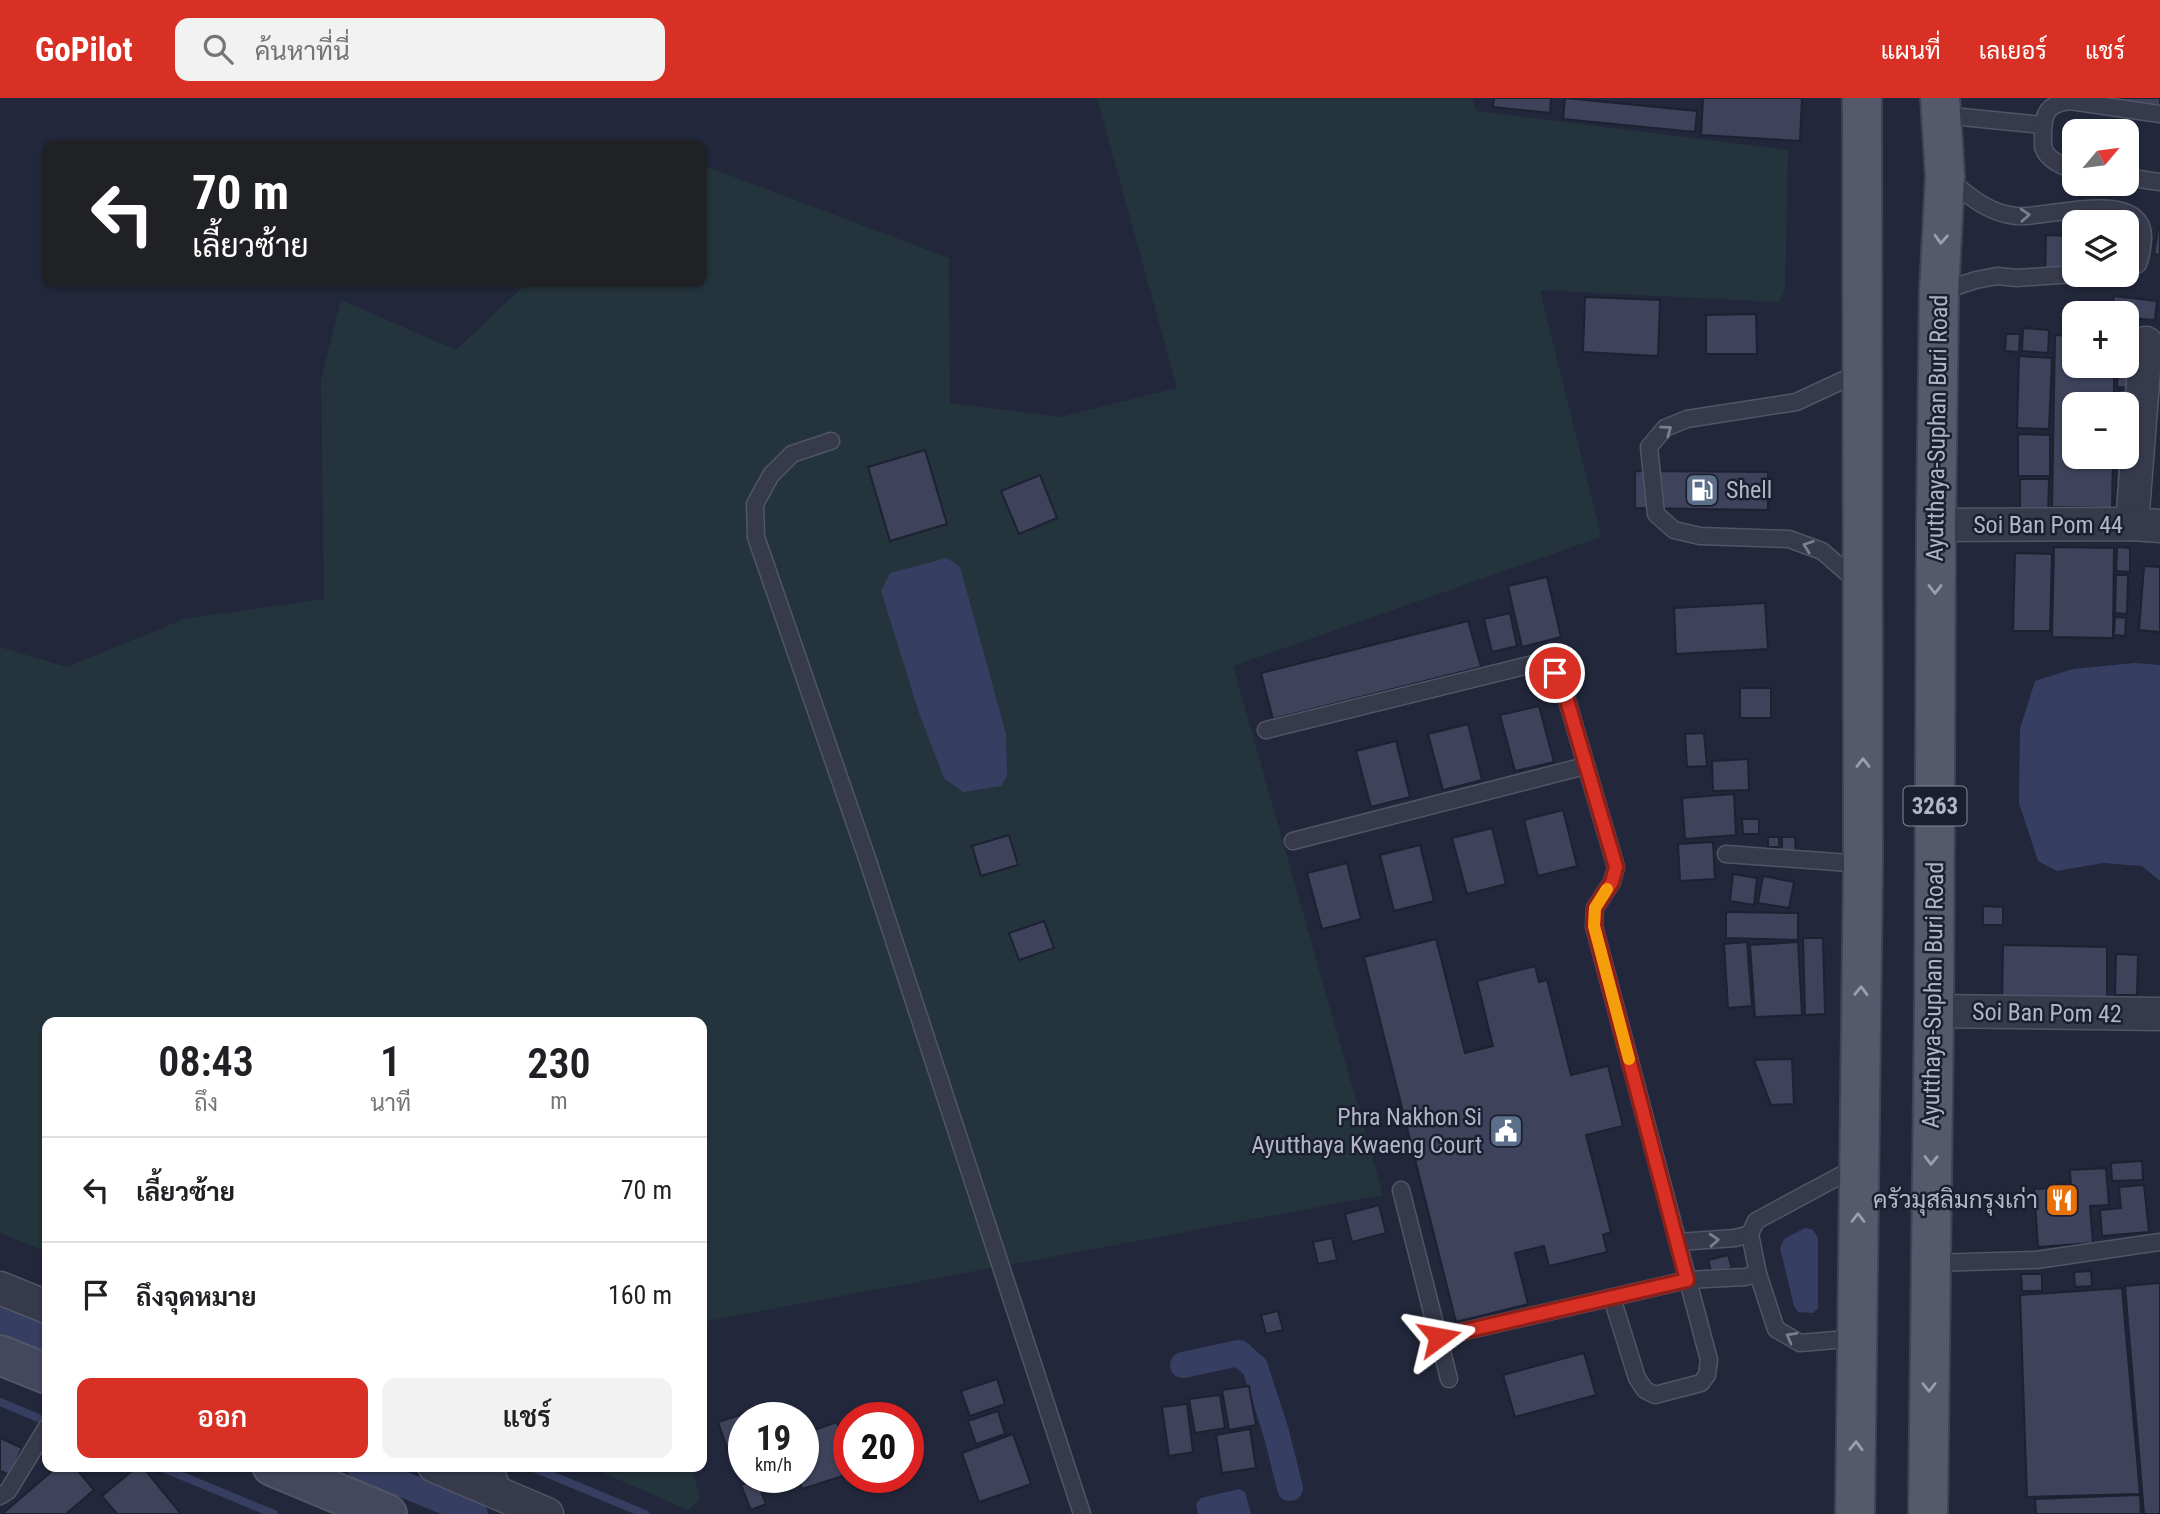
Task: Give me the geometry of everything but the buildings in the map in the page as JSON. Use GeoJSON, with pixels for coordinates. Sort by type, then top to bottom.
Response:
{"type":"FeatureCollection","features":[{"type":"Feature","properties":{"kind":"main road"},"geometry":{"type":"LineString","coordinates":[[1855,1514],[1863,864],[1862,98]]}},
{"type":"Feature","properties":{"kind":"main road","name":"Ayutthaya-Suphan Buri Road"},"geometry":{"type":"LineString","coordinates":[[1928,1514],[1936,525],[1939,292],[1945,176],[1940,106]]}},
{"type":"Feature","properties":{"kind":"main road"},"geometry":{"type":"LineString","coordinates":[[0,1355],[42,1372]]}},
{"type":"Feature","properties":{"kind":"main road"},"geometry":{"type":"LineString","coordinates":[[286,1472],[387,1514]]}},
{"type":"Feature","properties":{"kind":"street"},"geometry":{"type":"LineString","coordinates":[[2146,343],[2146,525]]}},
{"type":"Feature","properties":{"kind":"street","name":"Soi Ban Pom 44"},"geometry":{"type":"LineString","coordinates":[[1936,525],[2146,525]]}},
{"type":"Feature","properties":{"kind":"street","name":"Soi Ban Pom 42"},"geometry":{"type":"LineString","coordinates":[[1934,1011],[2160,1014]]}},
{"type":"Feature","properties":{"kind":"street"},"geometry":{"type":"LineString","coordinates":[[0,1288],[42,1305]]}},
{"type":"Feature","properties":{"kind":"street"},"geometry":{"type":"LineString","coordinates":[[445,1472],[497,1497],[547,1514]]}},
{"type":"Feature","properties":{"kind":"lane"},"geometry":{"type":"LineString","coordinates":[[2062,165],[2054,162],[2043,147],[2043,125],[2047,109],[2057,102],[2070,101],[2160,114]]}},
{"type":"Feature","properties":{"kind":"lane"},"geometry":{"type":"LineString","coordinates":[[1940,106],[2043,125]]}},
{"type":"Feature","properties":{"kind":"lane"},"geometry":{"type":"LineString","coordinates":[[1945,176],[1976,202],[1995,212],[2018,217],[2062,212]]}},
{"type":"Feature","properties":{"kind":"lane"},"geometry":{"type":"LineString","coordinates":[[2139,179],[2160,182]]}},
{"type":"Feature","properties":{"kind":"lane"},"geometry":{"type":"LineString","coordinates":[[2079,210],[2126,210]]}},
{"type":"Feature","properties":{"kind":"lane"},"geometry":{"type":"LineString","coordinates":[[2139,222],[2143,228],[2142,255],[2139,262]]}},
{"type":"Feature","properties":{"kind":"lane"},"geometry":{"type":"LineString","coordinates":[[1939,292],[1997,276],[2017,278],[2062,275]]}},
{"type":"Feature","properties":{"kind":"lane"},"geometry":{"type":"LineString","coordinates":[[1862,586],[1822,551],[1789,539],[1700,536],[1674,530],[1656,514],[1649,447],[1665,428],[1686,419],[1796,402],[1864,371]]}},
{"type":"Feature","properties":{"kind":"lane"},"geometry":{"type":"LineString","coordinates":[[831,441],[792,454],[772,475],[755,503],[756,537],[868,861],[1082,1514]]}},
{"type":"Feature","properties":{"kind":"lane"},"geometry":{"type":"LineString","coordinates":[[1266,730],[1541,662],[1555,673],[1564,690],[1616,867],[1612,882],[1595,908],[1594,926],[1709,1360],[1707,1375],[1701,1383],[1655,1395],[1645,1390],[1637,1378],[1612,1298]]}},
{"type":"Feature","properties":{"kind":"lane"},"geometry":{"type":"LineString","coordinates":[[1293,841],[1585,766]]}},
{"type":"Feature","properties":{"kind":"lane"},"geometry":{"type":"LineString","coordinates":[[1726,854],[1863,864]]}},
{"type":"Feature","properties":{"kind":"lane"},"geometry":{"type":"LineString","coordinates":[[1858,1166],[1756,1221],[1750,1234],[1758,1274],[1776,1329],[1800,1343],[1858,1338]]}},
{"type":"Feature","properties":{"kind":"lane"},"geometry":{"type":"LineString","coordinates":[[1401,1191],[1448,1380]]}},
{"type":"Feature","properties":{"kind":"lane"},"geometry":{"type":"LineString","coordinates":[[1678,1242],[1735,1238],[1750,1234]]}},
{"type":"Feature","properties":{"kind":"lane"},"geometry":{"type":"LineString","coordinates":[[1930,1263],[2036,1260],[2160,1242]]}},
{"type":"Feature","properties":{"kind":"lane"},"geometry":{"type":"LineString","coordinates":[[1439,1337],[1687,1280],[1745,1278],[1758,1274]]}},
{"type":"Feature","properties":{"kind":"lane"},"geometry":{"type":"LineString","coordinates":[[3,1491],[42,1434]]}},
{"type":"Feature","properties":{"kind":"shaded area"},"geometry":{"type":"Polygon","coordinates":[[[1097,98],[1472,98],[1476,111],[1788,150],[1785,290],[1779,302],[1540,290],[1601,537],[1233,666],[1383,1195],[707,1321],[707,1017],[42,1017],[42,1250],[0,1233],[0,647],[67,667],[184,619],[324,599],[321,380],[341,300],[456,350],[523,287],[707,287],[707,167],[949,258],[950,403],[1061,417],[1177,388],[1097,98]],[[881,592],[919,713],[944,777],[881,592]]]}},
{"type":"Feature","properties":{"kind":"shaded area"},"geometry":{"type":"Polygon","coordinates":[[[601,1472],[693,1472],[700,1499],[688,1510],[601,1472]]]}},
{"type":"Feature","properties":{"kind":"water"},"geometry":{"type":"Polygon","coordinates":[[[947,558],[960,567],[1006,734],[1007,776],[1001,786],[963,792],[944,778],[919,713],[881,591],[890,573],[947,558]]]}},
{"type":"Feature","properties":{"kind":"water"},"geometry":{"type":"Polygon","coordinates":[[[2135,663],[2160,665],[2160,881],[2142,866],[2103,863],[2057,871],[2038,861],[2019,803],[2020,729],[2035,681],[2073,669],[2135,663]]]}},
{"type":"Feature","properties":{"kind":"water"},"geometry":{"type":"Polygon","coordinates":[[[1805,1228],[1813,1230],[1818,1238],[1818,1308],[1813,1313],[1798,1312],[1794,1306],[1780,1248],[1784,1239],[1805,1228]]]}},
{"type":"Feature","properties":{"kind":"water"},"geometry":{"type":"Polygon","coordinates":[[[1239,1489],[1245,1492],[1251,1514],[1198,1514],[1196,1504],[1201,1498],[1239,1489]]]}},
{"type":"Feature","properties":{"kind":"waterway"},"geometry":{"type":"LineString","coordinates":[[0,1319],[42,1337]]}},
{"type":"Feature","properties":{"kind":"waterway"},"geometry":{"type":"LineString","coordinates":[[1183,1365],[1239,1353],[1255,1367],[1276,1432],[1290,1488]]}},
{"type":"Feature","properties":{"kind":"waterway"},"geometry":{"type":"LineString","coordinates":[[0,1402],[38,1418]]}},
{"type":"Feature","properties":{"kind":"waterway"},"geometry":{"type":"LineString","coordinates":[[172,1472],[274,1514]]}},
{"type":"Feature","properties":{"kind":"waterway"},"geometry":{"type":"LineString","coordinates":[[374,1472],[475,1514]]}},
{"type":"Feature","properties":{"kind":"waterway"},"geometry":{"type":"LineString","coordinates":[[544,1472],[645,1514]]}},
{"type":"Feature","properties":{"kind":"slow traffic"},"geometry":{"type":"LineString","coordinates":[[1607,889],[1595,908],[1594,926],[1629,1059]]}},
{"type":"Feature","properties":{"kind":"place","name":"Shell"},"geometry":{"type":"Point","coordinates":[1702,490]}},
{"type":"Feature","properties":{"kind":"place","name":"Phra Nakhon Si Ayutthaya Kwaeng Court"},"geometry":{"type":"Point","coordinates":[1506,1131]}},
{"type":"Feature","properties":{"kind":"place","name":"ครัวมุสลิมกรุงเก่า"},"geometry":{"type":"Point","coordinates":[2062,1200]}},
{"type":"Feature","properties":{"kind":"route"},"geometry":{"type":"LineString","coordinates":[[1439,1337],[1687,1280],[1594,926],[1595,908],[1612,882],[1616,867],[1564,690],[1555,673]]}}]}
